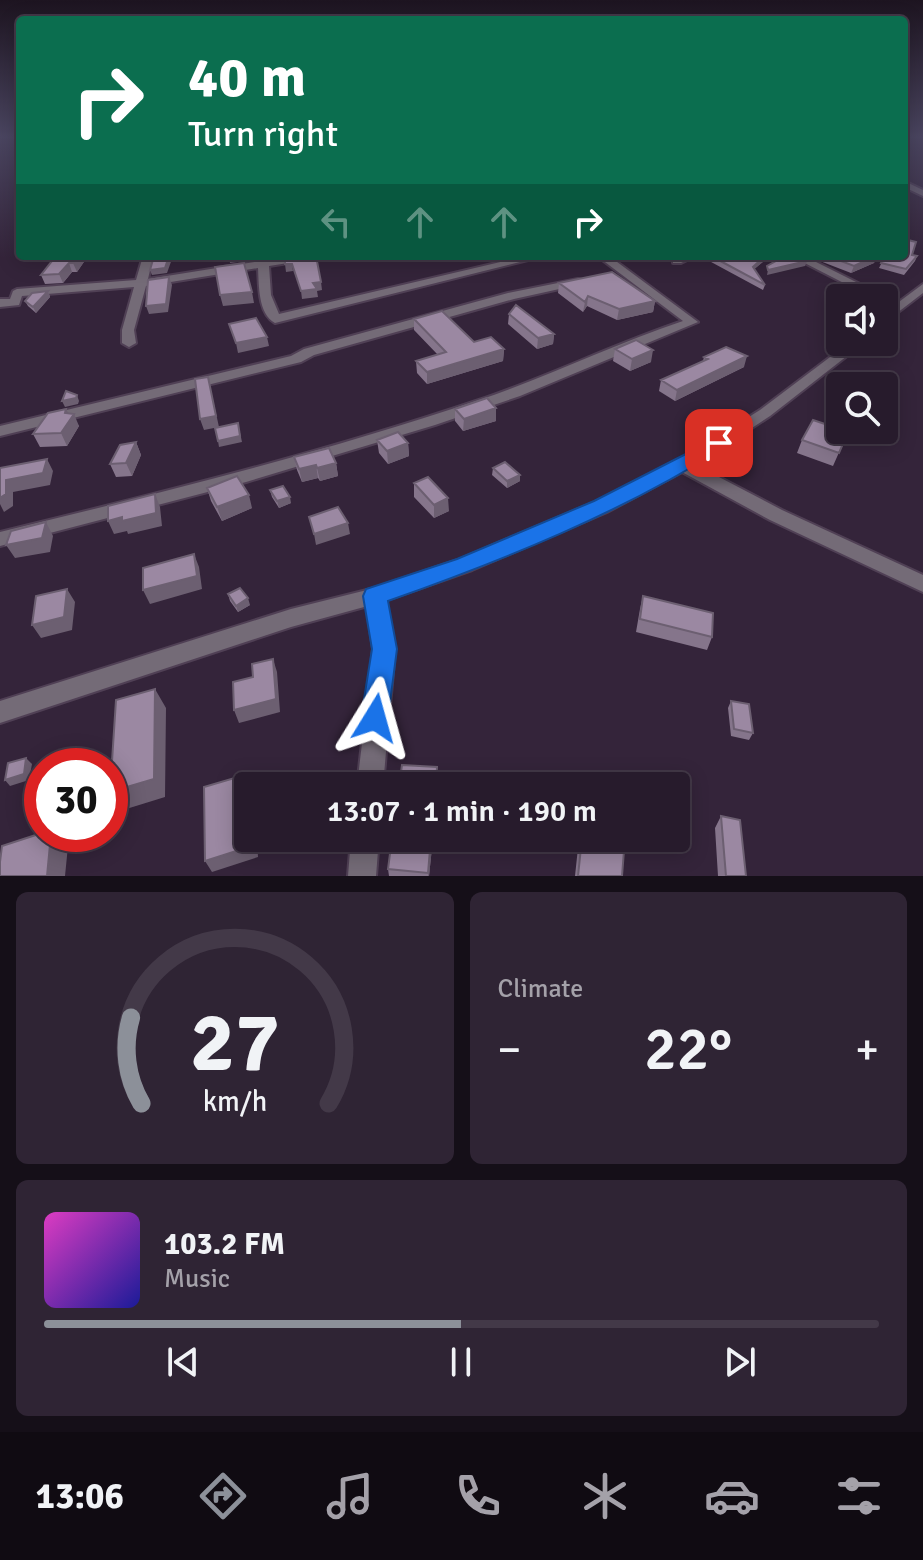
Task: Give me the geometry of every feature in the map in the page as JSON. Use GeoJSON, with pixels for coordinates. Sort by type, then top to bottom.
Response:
{"type":"FeatureCollection","features":[{"type":"Feature","properties":{"kind":"street"},"geometry":{"type":"LineString","coordinates":[[129,343],[128,330],[147,260]]}},
{"type":"Feature","properties":{"kind":"street"},"geometry":{"type":"LineString","coordinates":[[0,303],[15,302],[17,293],[141,283],[288,260]]}},
{"type":"Feature","properties":{"kind":"street"},"geometry":{"type":"LineString","coordinates":[[263,264],[265,295],[275,319],[522,260]]}},
{"type":"Feature","properties":{"kind":"street"},"geometry":{"type":"LineString","coordinates":[[0,539],[359,444],[492,401],[637,340],[692,322],[609,260]]}},
{"type":"Feature","properties":{"kind":"street"},"geometry":{"type":"LineString","coordinates":[[804,260],[853,284]]}},
{"type":"Feature","properties":{"kind":"street"},"geometry":{"type":"LineString","coordinates":[[0,431],[296,359],[309,352],[512,296],[627,271]]}},
{"type":"Feature","properties":{"kind":"street"},"geometry":{"type":"LineString","coordinates":[[898,305],[923,287]]}},
{"type":"Feature","properties":{"kind":"street"},"geometry":{"type":"LineString","coordinates":[[0,712],[291,618],[375,596],[465,565],[574,518],[683,465],[765,413],[840,356]]}},
{"type":"Feature","properties":{"kind":"street"},"geometry":{"type":"LineString","coordinates":[[683,465],[776,515],[923,584]]}},
{"type":"Feature","properties":{"kind":"street"},"geometry":{"type":"LineString","coordinates":[[371,772],[384,649],[375,596]]}},
{"type":"Feature","properties":{"kind":"street"},"geometry":{"type":"LineString","coordinates":[[362,876],[364,852]]}},
{"type":"Feature","properties":{"kind":"building"},"geometry":{"type":"Polygon","coordinates":[[[908,240],[916,242],[912,255],[917,256],[906,269],[881,263],[883,260],[908,260],[908,240]]]}},
{"type":"Feature","properties":{"kind":"building"},"geometry":{"type":"Polygon","coordinates":[[[53,260],[75,260],[59,274],[41,275],[53,260]]]}},
{"type":"Feature","properties":{"kind":"building"},"geometry":{"type":"Polygon","coordinates":[[[153,260],[168,260],[165,268],[150,270],[153,260]]]}},
{"type":"Feature","properties":{"kind":"building"},"geometry":{"type":"Polygon","coordinates":[[[285,260],[317,260],[321,282],[313,283],[317,289],[301,291],[292,264],[285,264],[285,260]]]}},
{"type":"Feature","properties":{"kind":"building"},"geometry":{"type":"Polygon","coordinates":[[[718,260],[761,260],[753,267],[765,285],[718,260]]]}},
{"type":"Feature","properties":{"kind":"building"},"geometry":{"type":"Polygon","coordinates":[[[778,260],[807,261],[768,270],[767,266],[778,260]]]}},
{"type":"Feature","properties":{"kind":"building"},"geometry":{"type":"Polygon","coordinates":[[[838,260],[867,260],[854,266],[838,260]]]}},
{"type":"Feature","properties":{"kind":"building"},"geometry":{"type":"Polygon","coordinates":[[[244,263],[252,292],[220,295],[215,267],[244,263]]]}},
{"type":"Feature","properties":{"kind":"building"},"geometry":{"type":"Polygon","coordinates":[[[612,272],[655,301],[619,309],[588,296],[585,302],[559,283],[612,272]]]}},
{"type":"Feature","properties":{"kind":"building"},"geometry":{"type":"Polygon","coordinates":[[[169,277],[166,304],[146,306],[148,280],[169,277]]]}},
{"type":"Feature","properties":{"kind":"building"},"geometry":{"type":"Polygon","coordinates":[[[48,291],[33,307],[25,301],[32,293],[48,291]]]}},
{"type":"Feature","properties":{"kind":"building"},"geometry":{"type":"Polygon","coordinates":[[[516,305],[554,334],[538,338],[509,314],[516,305]]]}},
{"type":"Feature","properties":{"kind":"building"},"geometry":{"type":"Polygon","coordinates":[[[442,311],[474,342],[491,337],[504,349],[427,372],[416,361],[446,352],[414,319],[442,311]]]}},
{"type":"Feature","properties":{"kind":"building"},"geometry":{"type":"Polygon","coordinates":[[[256,318],[267,337],[236,343],[229,324],[256,318]]]}},
{"type":"Feature","properties":{"kind":"building"},"geometry":{"type":"Polygon","coordinates":[[[636,340],[653,350],[632,359],[615,349],[636,340]]]}},
{"type":"Feature","properties":{"kind":"building"},"geometry":{"type":"Polygon","coordinates":[[[726,347],[747,356],[677,390],[661,380],[708,359],[704,357],[726,347]]]}},
{"type":"Feature","properties":{"kind":"building"},"geometry":{"type":"Polygon","coordinates":[[[208,377],[216,416],[200,419],[195,379],[208,377]]]}},
{"type":"Feature","properties":{"kind":"building"},"geometry":{"type":"Polygon","coordinates":[[[66,391],[77,395],[76,398],[62,401],[66,391]]]}},
{"type":"Feature","properties":{"kind":"building"},"geometry":{"type":"Polygon","coordinates":[[[487,398],[496,408],[464,419],[455,409],[487,398]]]}},
{"type":"Feature","properties":{"kind":"building"},"geometry":{"type":"Polygon","coordinates":[[[66,409],[65,413],[74,414],[61,433],[33,434],[48,413],[66,409]]]}},
{"type":"Feature","properties":{"kind":"building"},"geometry":{"type":"Polygon","coordinates":[[[813,420],[826,424],[826,444],[843,444],[839,453],[802,440],[813,420]]]}},
{"type":"Feature","properties":{"kind":"building"},"geometry":{"type":"Polygon","coordinates":[[[238,423],[240,436],[218,441],[215,428],[238,423]]]}},
{"type":"Feature","properties":{"kind":"building"},"geometry":{"type":"Polygon","coordinates":[[[398,432],[408,443],[387,451],[377,440],[398,432]]]}},
{"type":"Feature","properties":{"kind":"building"},"geometry":{"type":"Polygon","coordinates":[[[136,442],[126,463],[110,464],[120,445],[136,442]]]}},
{"type":"Feature","properties":{"kind":"building"},"geometry":{"type":"Polygon","coordinates":[[[329,448],[336,463],[299,469],[294,457],[329,448]]]}},
{"type":"Feature","properties":{"kind":"building"},"geometry":{"type":"Polygon","coordinates":[[[47,459],[43,473],[6,480],[6,494],[0,498],[0,468],[47,459]]]}},
{"type":"Feature","properties":{"kind":"building"},"geometry":{"type":"Polygon","coordinates":[[[505,462],[520,475],[507,481],[493,468],[505,462]]]}},
{"type":"Feature","properties":{"kind":"building"},"geometry":{"type":"Polygon","coordinates":[[[237,476],[249,495],[217,507],[207,488],[237,476]]]}},
{"type":"Feature","properties":{"kind":"building"},"geometry":{"type":"Polygon","coordinates":[[[428,477],[448,498],[434,505],[414,483],[428,477]]]}},
{"type":"Feature","properties":{"kind":"building"},"geometry":{"type":"Polygon","coordinates":[[[283,486],[290,497],[277,501],[270,490],[283,486]]]}},
{"type":"Feature","properties":{"kind":"building"},"geometry":{"type":"Polygon","coordinates":[[[155,494],[156,513],[108,521],[108,506],[155,494]]]}},
{"type":"Feature","properties":{"kind":"building"},"geometry":{"type":"Polygon","coordinates":[[[338,507],[348,523],[314,534],[309,517],[338,507]]]}},
{"type":"Feature","properties":{"kind":"building"},"geometry":{"type":"Polygon","coordinates":[[[46,522],[42,538],[6,545],[11,531],[46,522]]]}},
{"type":"Feature","properties":{"kind":"building"},"geometry":{"type":"Polygon","coordinates":[[[194,554],[197,576],[143,590],[143,568],[194,554]]]}},
{"type":"Feature","properties":{"kind":"building"},"geometry":{"type":"Polygon","coordinates":[[[240,588],[248,598],[236,606],[228,594],[240,588]]]}},
{"type":"Feature","properties":{"kind":"building"},"geometry":{"type":"Polygon","coordinates":[[[67,589],[64,617],[32,625],[36,596],[67,589]]]}},
{"type":"Feature","properties":{"kind":"building"},"geometry":{"type":"Polygon","coordinates":[[[643,596],[713,613],[712,637],[640,619],[643,596]]]}},
{"type":"Feature","properties":{"kind":"building"},"geometry":{"type":"Polygon","coordinates":[[[273,659],[276,699],[234,710],[233,682],[253,677],[252,664],[273,659]]]}},
{"type":"Feature","properties":{"kind":"building"},"geometry":{"type":"Polygon","coordinates":[[[155,689],[154,779],[128,787],[128,748],[113,748],[116,700],[155,689]]]}},
{"type":"Feature","properties":{"kind":"building"},"geometry":{"type":"Polygon","coordinates":[[[731,701],[749,704],[753,733],[734,729],[731,701]]]}},
{"type":"Feature","properties":{"kind":"building"},"geometry":{"type":"Polygon","coordinates":[[[24,759],[24,774],[5,780],[8,763],[24,759]]]}},
{"type":"Feature","properties":{"kind":"building"},"geometry":{"type":"Polygon","coordinates":[[[402,765],[437,767],[437,772],[401,772],[402,765]]]}},
{"type":"Feature","properties":{"kind":"building"},"geometry":{"type":"Polygon","coordinates":[[[234,778],[234,852],[205,861],[204,787],[234,778]]]}},
{"type":"Feature","properties":{"kind":"building"},"geometry":{"type":"Polygon","coordinates":[[[721,816],[740,820],[746,876],[726,876],[721,816]]]}},
{"type":"Feature","properties":{"kind":"building"},"geometry":{"type":"Polygon","coordinates":[[[24,839],[24,852],[49,852],[47,876],[0,876],[2,846],[24,839]]]}},
{"type":"Feature","properties":{"kind":"building"},"geometry":{"type":"Polygon","coordinates":[[[390,852],[430,852],[428,873],[388,869],[390,852]]]}},
{"type":"Feature","properties":{"kind":"building"},"geometry":{"type":"Polygon","coordinates":[[[581,852],[624,852],[622,876],[578,876],[581,852]]]}},
{"type":"Feature","properties":{"kind":"route"},"geometry":{"type":"LineString","coordinates":[[375,718],[384,649],[375,596],[465,565],[601,507],[719,443]]}}]}
